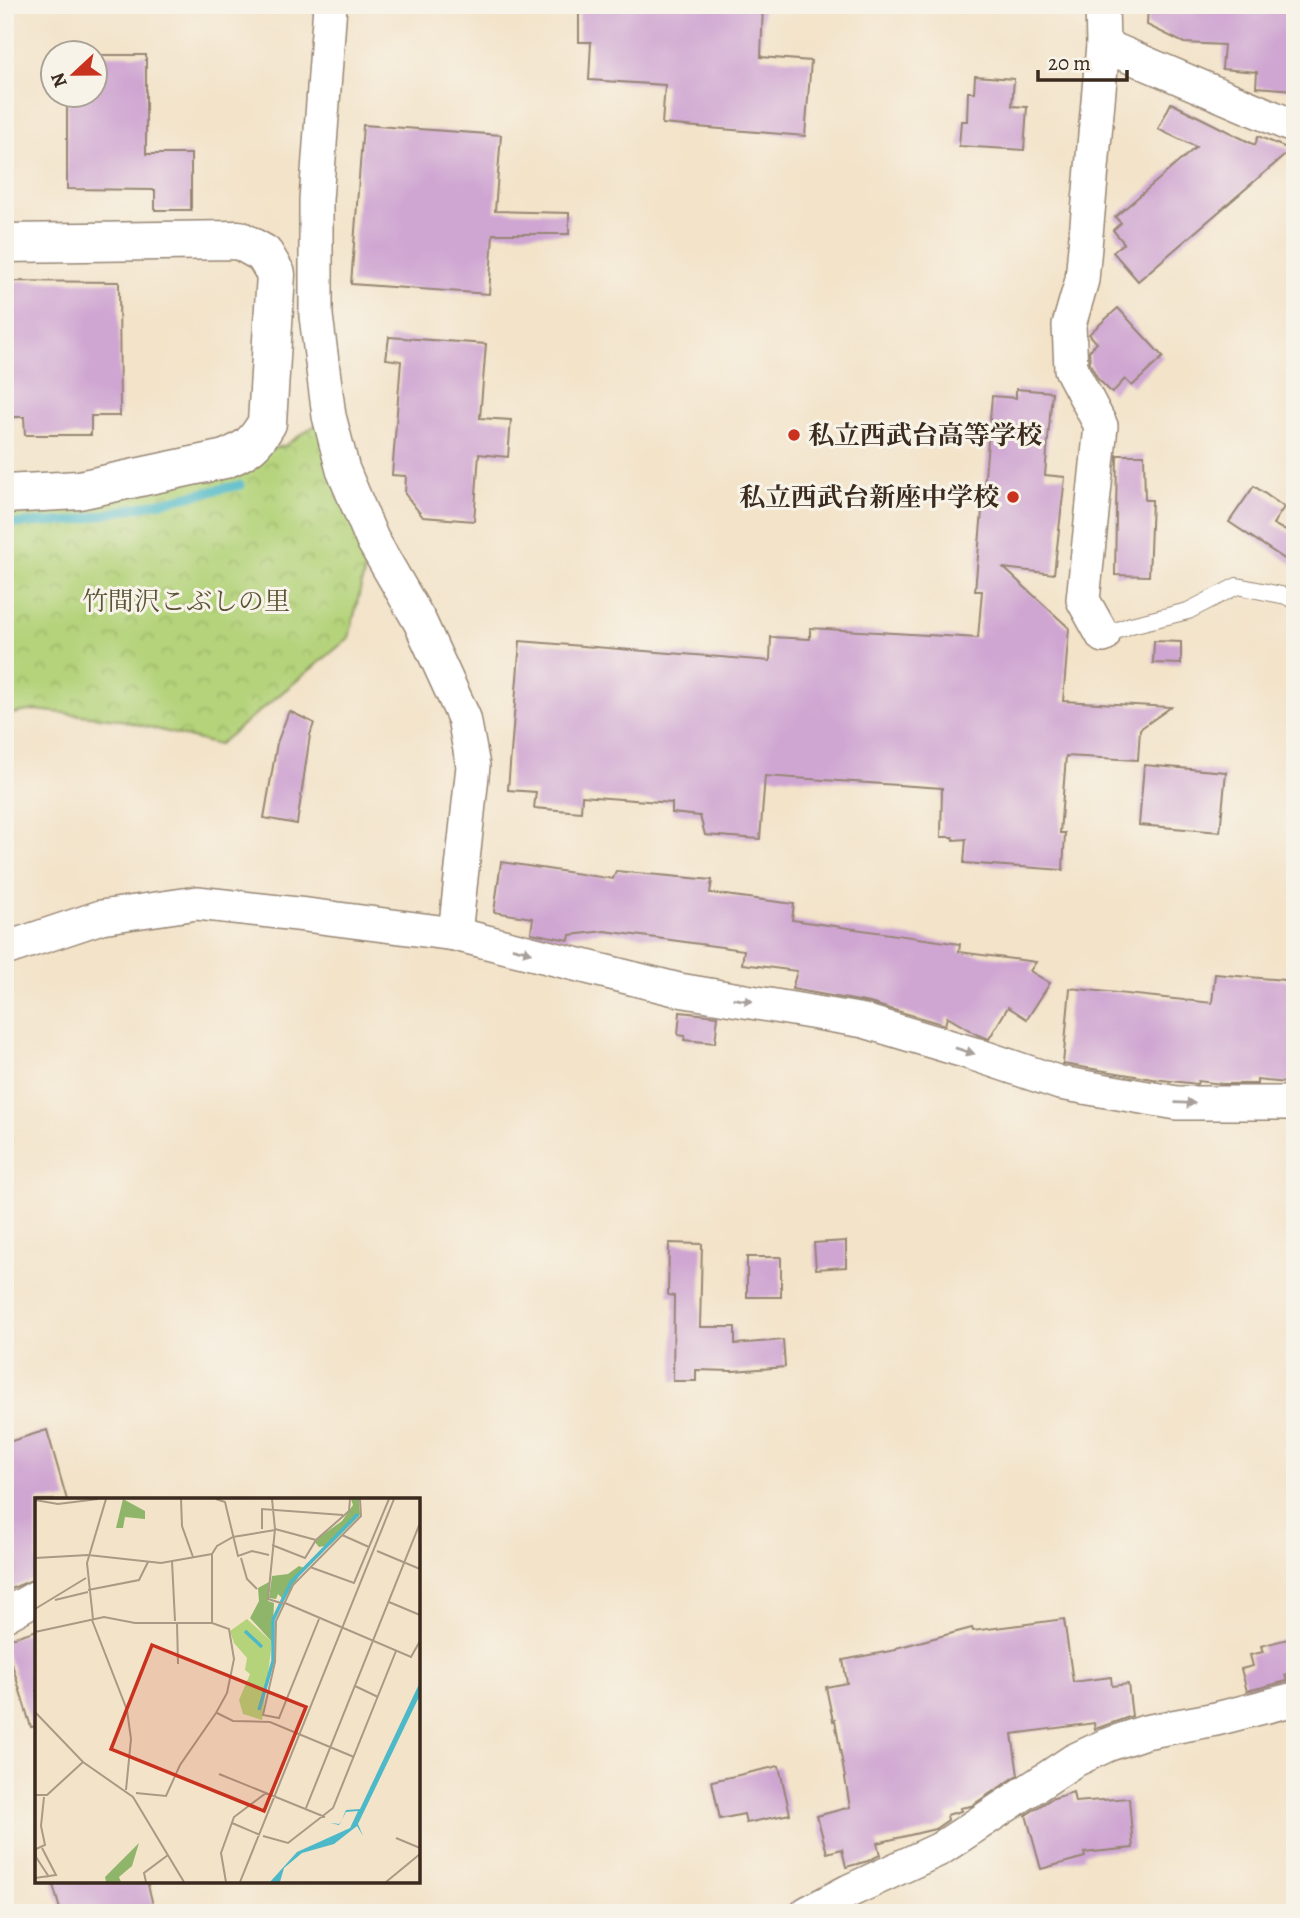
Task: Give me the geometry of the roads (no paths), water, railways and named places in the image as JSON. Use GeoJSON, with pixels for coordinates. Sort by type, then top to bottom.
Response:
{"type":"FeatureCollection","features":[{"type":"Feature","properties":{"kind":"street"},"geometry":{"type":"LineString","coordinates":[[330,5],[316,200],[316,316],[329,416],[343,470],[372,539],[421,622],[464,718],[473,766],[456,934]]}},
{"type":"Feature","properties":{"kind":"street"},"geometry":{"type":"LineString","coordinates":[[1102,5],[1103,45],[1082,280],[1069,325],[1071,369],[1101,426],[1083,600],[1103,636]]}},
{"type":"Feature","properties":{"kind":"street"},"geometry":{"type":"LineString","coordinates":[[1103,45],[1295,127]]}},
{"type":"Feature","properties":{"kind":"street"},"geometry":{"type":"LineString","coordinates":[[5,243],[239,240],[264,254],[276,274],[267,423],[258,440],[244,452],[225,459],[79,490],[5,494]]}},
{"type":"Feature","properties":{"kind":"street"},"geometry":{"type":"LineString","coordinates":[[5,949],[101,918],[197,903],[456,934],[679,990],[864,1021],[1060,1083],[1177,1103],[1295,1103]]}},
{"type":"Feature","properties":{"kind":"street"},"geometry":{"type":"LineString","coordinates":[[5,1615],[35,1598]]}},
{"type":"Feature","properties":{"kind":"street"},"geometry":{"type":"LineString","coordinates":[[807,1913],[940,1849],[1073,1761],[1107,1745],[1144,1732],[1216,1719],[1295,1699]]}},
{"type":"Feature","properties":{"kind":"lane"},"geometry":{"type":"LineString","coordinates":[[1103,636],[1130,625],[1188,611],[1237,586],[1286,596],[1295,601]]}},
{"type":"Feature","properties":{"kind":"waterway"},"geometry":{"type":"LineString","coordinates":[[5,524],[74,521],[240,485]]}},
{"type":"Feature","properties":{"kind":"place","name":"私立西武台高等学校"},"geometry":{"type":"Point","coordinates":[794,435]}},
{"type":"Feature","properties":{"kind":"place","name":"私立西武台新座中学校"},"geometry":{"type":"Point","coordinates":[1013,497]}},
{"type":"Feature","properties":{"kind":"park label","name":"竹間沢こぶしの里"},"geometry":{"type":"Point","coordinates":[186,601]}}]}
